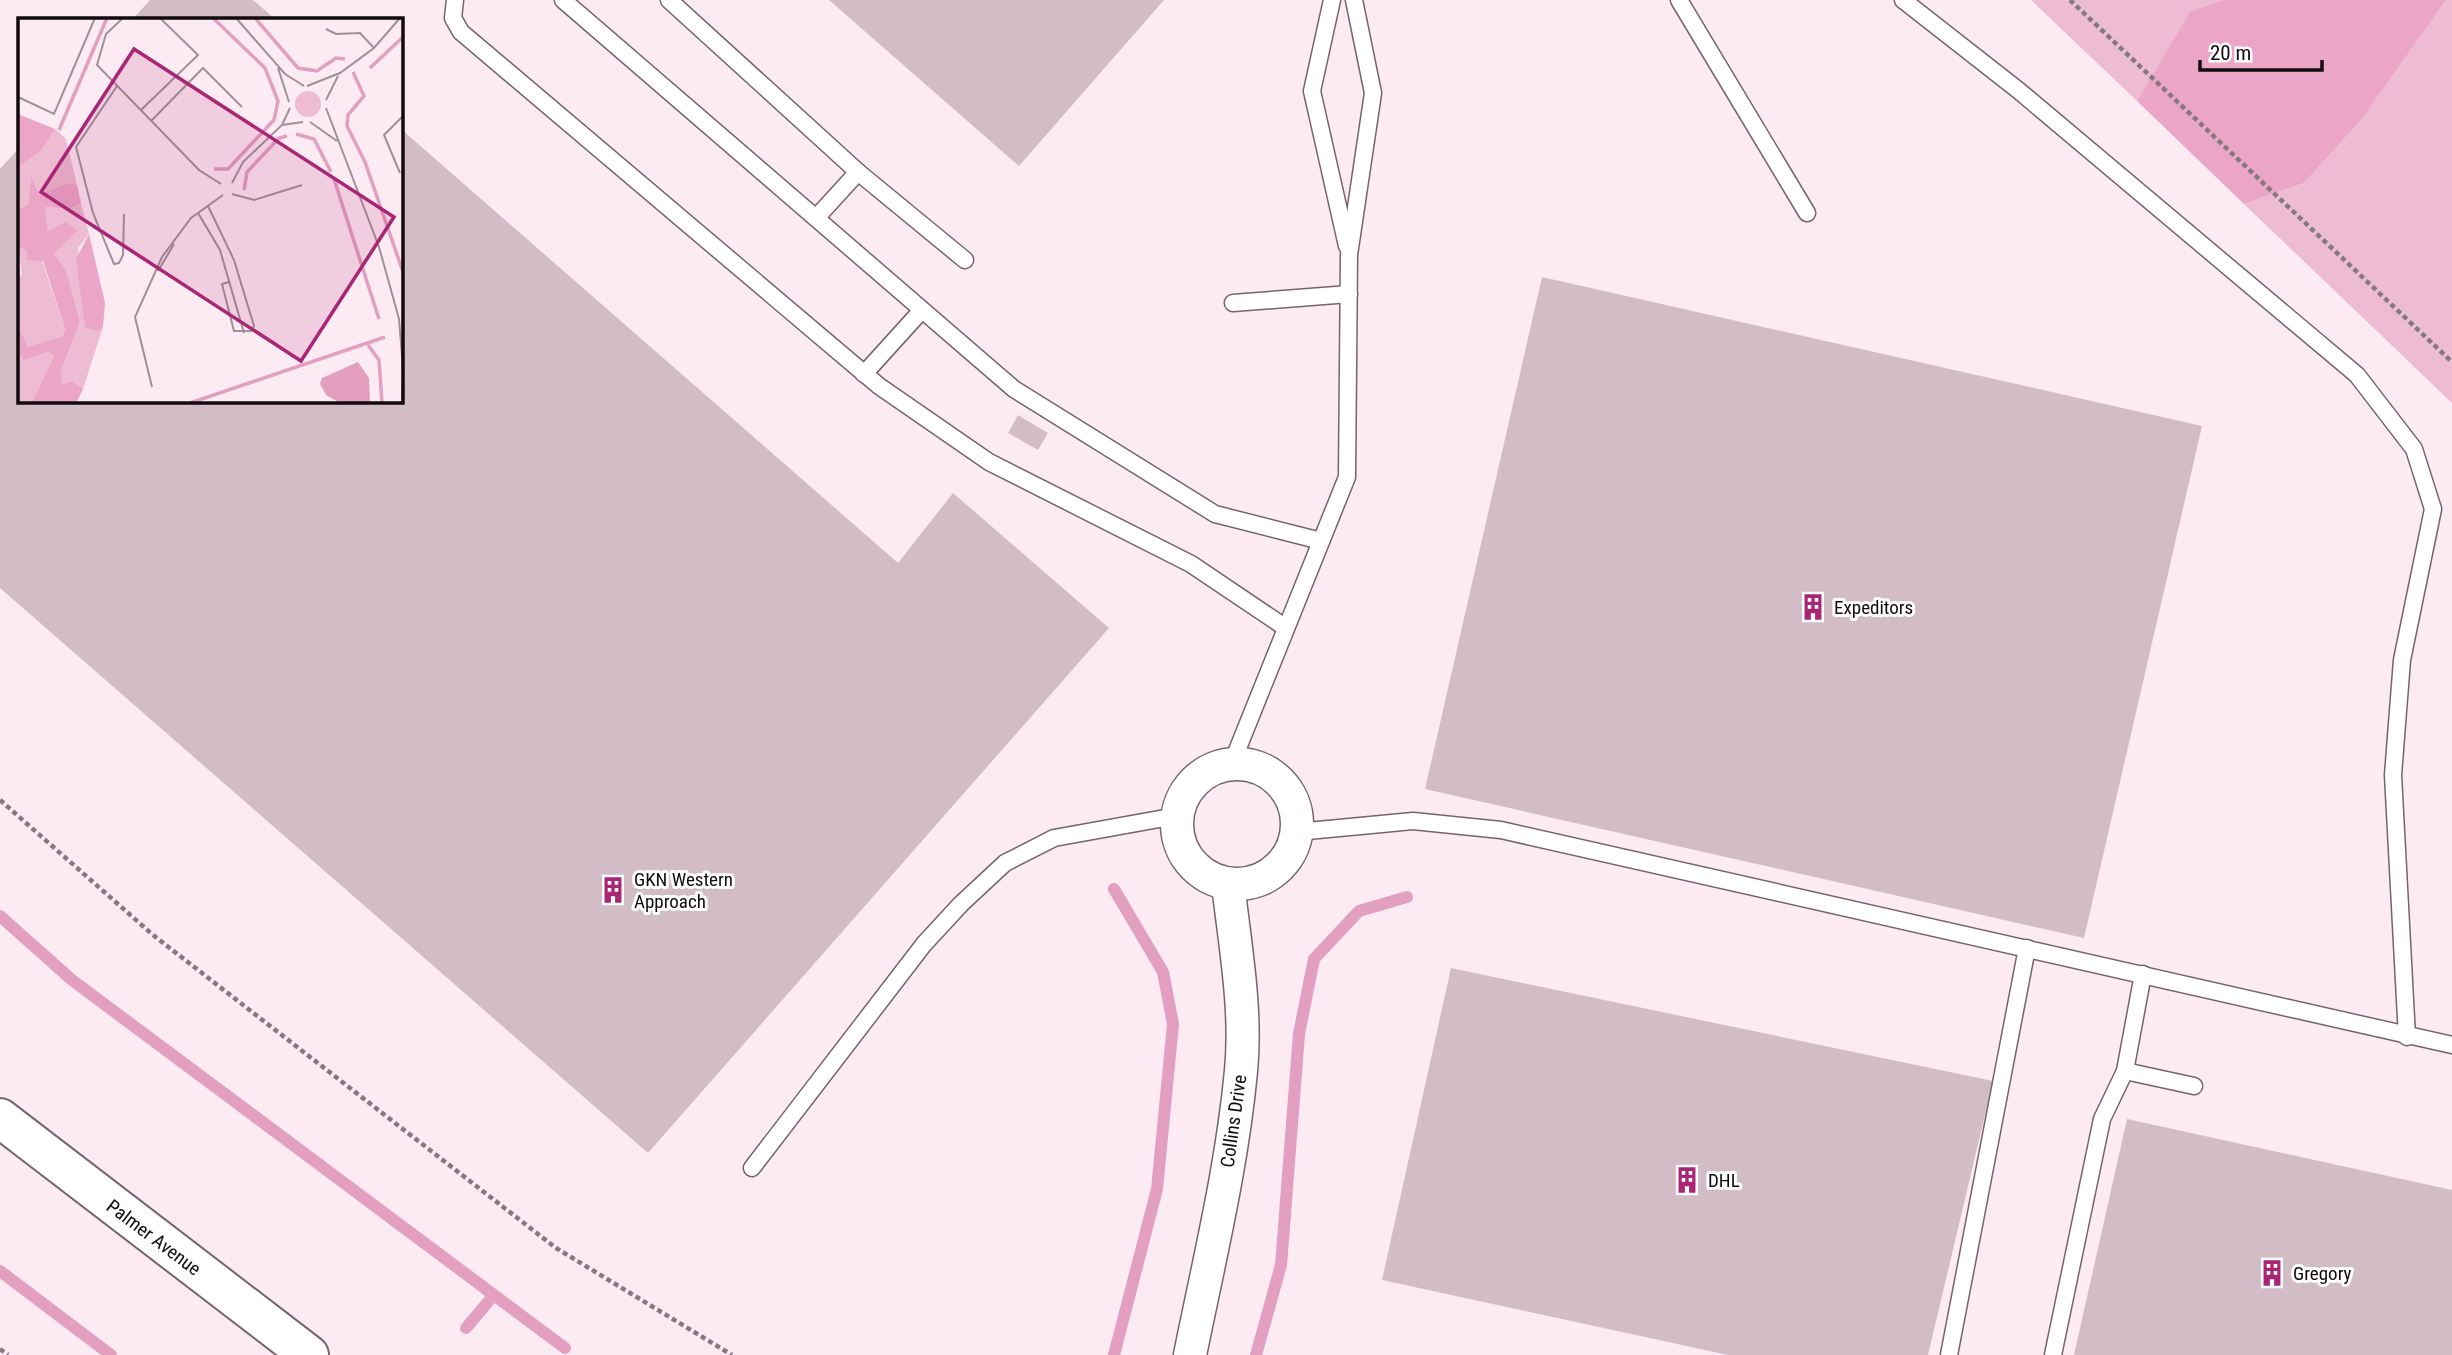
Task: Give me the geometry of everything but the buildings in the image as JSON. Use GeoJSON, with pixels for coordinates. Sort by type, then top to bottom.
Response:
{"type":"FeatureCollection","features":[{"type":"Feature","properties":{"kind":"street"},"geometry":{"type":"LineString","coordinates":[[1232,763],[1249,764],[1279,780],[1296,811],[1297,832],[1284,861],[1266,877],[1246,884],[1228,884],[1201,873],[1186,858],[1178,837],[1176,816],[1180,802],[1191,783],[1211,768],[1232,763]]}},
{"type":"Feature","properties":{"kind":"street","name":"Collins Drive"},"geometry":{"type":"LineString","coordinates":[[1190,1355],[1223,1198],[1241,1069],[1239,977],[1228,884]]}},
{"type":"Feature","properties":{"kind":"street","name":"Palmer Avenue"},"geometry":{"type":"LineString","coordinates":[[0,1118],[309,1355]]}},
{"type":"Feature","properties":{"kind":"lane"},"geometry":{"type":"LineString","coordinates":[[456,0],[453,18],[461,32],[864,374],[989,462],[1191,564],[1286,628]]}},
{"type":"Feature","properties":{"kind":"lane"},"geometry":{"type":"LineString","coordinates":[[563,0],[1014,389],[1215,514],[1321,541]]}},
{"type":"Feature","properties":{"kind":"lane"},"geometry":{"type":"LineString","coordinates":[[669,0],[858,172],[965,260]]}},
{"type":"Feature","properties":{"kind":"lane"},"geometry":{"type":"LineString","coordinates":[[1332,0],[1312,91],[1349,255]]}},
{"type":"Feature","properties":{"kind":"lane"},"geometry":{"type":"LineString","coordinates":[[1232,763],[1347,477],[1349,255],[1373,93],[1354,0]]}},
{"type":"Feature","properties":{"kind":"lane"},"geometry":{"type":"LineString","coordinates":[[1679,0],[1807,213]]}},
{"type":"Feature","properties":{"kind":"lane"},"geometry":{"type":"LineString","coordinates":[[1903,0],[2018,90],[2357,375],[2414,449],[2433,509],[2402,660],[2393,775],[2407,1037]]}},
{"type":"Feature","properties":{"kind":"lane"},"geometry":{"type":"LineString","coordinates":[[816,218],[858,172]]}},
{"type":"Feature","properties":{"kind":"lane"},"geometry":{"type":"LineString","coordinates":[[1233,303],[1349,294]]}},
{"type":"Feature","properties":{"kind":"lane"},"geometry":{"type":"LineString","coordinates":[[864,374],[922,310]]}},
{"type":"Feature","properties":{"kind":"lane"},"geometry":{"type":"LineString","coordinates":[[752,1168],[924,944],[961,904],[1005,863],[1054,838],[1176,816]]}},
{"type":"Feature","properties":{"kind":"lane"},"geometry":{"type":"LineString","coordinates":[[1297,832],[1413,821],[1502,830],[2143,974],[2407,1037],[2452,1045]]}},
{"type":"Feature","properties":{"kind":"lane"},"geometry":{"type":"LineString","coordinates":[[1949,1355],[2026,948]]}},
{"type":"Feature","properties":{"kind":"lane"},"geometry":{"type":"LineString","coordinates":[[2053,1355],[2102,1119],[2125,1071],[2143,974]]}},
{"type":"Feature","properties":{"kind":"lane"},"geometry":{"type":"LineString","coordinates":[[2125,1071],[2194,1086]]}},
{"type":"Feature","properties":{"kind":"path"},"geometry":{"type":"LineString","coordinates":[[2070,0],[2452,362]]}},
{"type":"Feature","properties":{"kind":"path"},"geometry":{"type":"LineString","coordinates":[[0,800],[153,934],[556,1248],[732,1355]]}},
{"type":"Feature","properties":{"kind":"path"},"geometry":{"type":"LineString","coordinates":[[0,1349],[8,1355]]}},
{"type":"Feature","properties":{"kind":"shaded area"},"geometry":{"type":"Polygon","coordinates":[[[2031,0],[2223,0],[2190,13],[2137,101],[2031,0]]]}},
{"type":"Feature","properties":{"kind":"shaded area"},"geometry":{"type":"Polygon","coordinates":[[[2223,0],[2446,0],[2362,119],[2304,183],[2244,204],[2137,101],[2190,12],[2223,0]]]}},
{"type":"Feature","properties":{"kind":"shaded area"},"geometry":{"type":"Polygon","coordinates":[[[2446,0],[2452,0],[2452,403],[2244,204],[2304,183],[2362,119],[2446,0]]]}},
{"type":"Feature","properties":{"kind":"waterway"},"geometry":{"type":"LineString","coordinates":[[1114,889],[1163,972],[1173,1024],[1157,1189],[1114,1355]]}},
{"type":"Feature","properties":{"kind":"waterway"},"geometry":{"type":"LineString","coordinates":[[1256,1355],[1281,1265],[1299,1034],[1314,959],[1359,911],[1407,897]]}},
{"type":"Feature","properties":{"kind":"waterway"},"geometry":{"type":"LineString","coordinates":[[0,916],[72,980],[565,1348]]}},
{"type":"Feature","properties":{"kind":"waterway"},"geometry":{"type":"LineString","coordinates":[[0,1271],[111,1355]]}},
{"type":"Feature","properties":{"kind":"waterway"},"geometry":{"type":"LineString","coordinates":[[466,1328],[493,1296]]}},
{"type":"Feature","properties":{"kind":"place","name":"Expeditors"},"geometry":{"type":"Point","coordinates":[1813,607]}},
{"type":"Feature","properties":{"kind":"place","name":"GKN Western Approach"},"geometry":{"type":"Point","coordinates":[613,890]}},
{"type":"Feature","properties":{"kind":"place","name":"DHL"},"geometry":{"type":"Point","coordinates":[1687,1180]}},
{"type":"Feature","properties":{"kind":"place","name":"Gregory"},"geometry":{"type":"Point","coordinates":[2272,1273]}}]}
